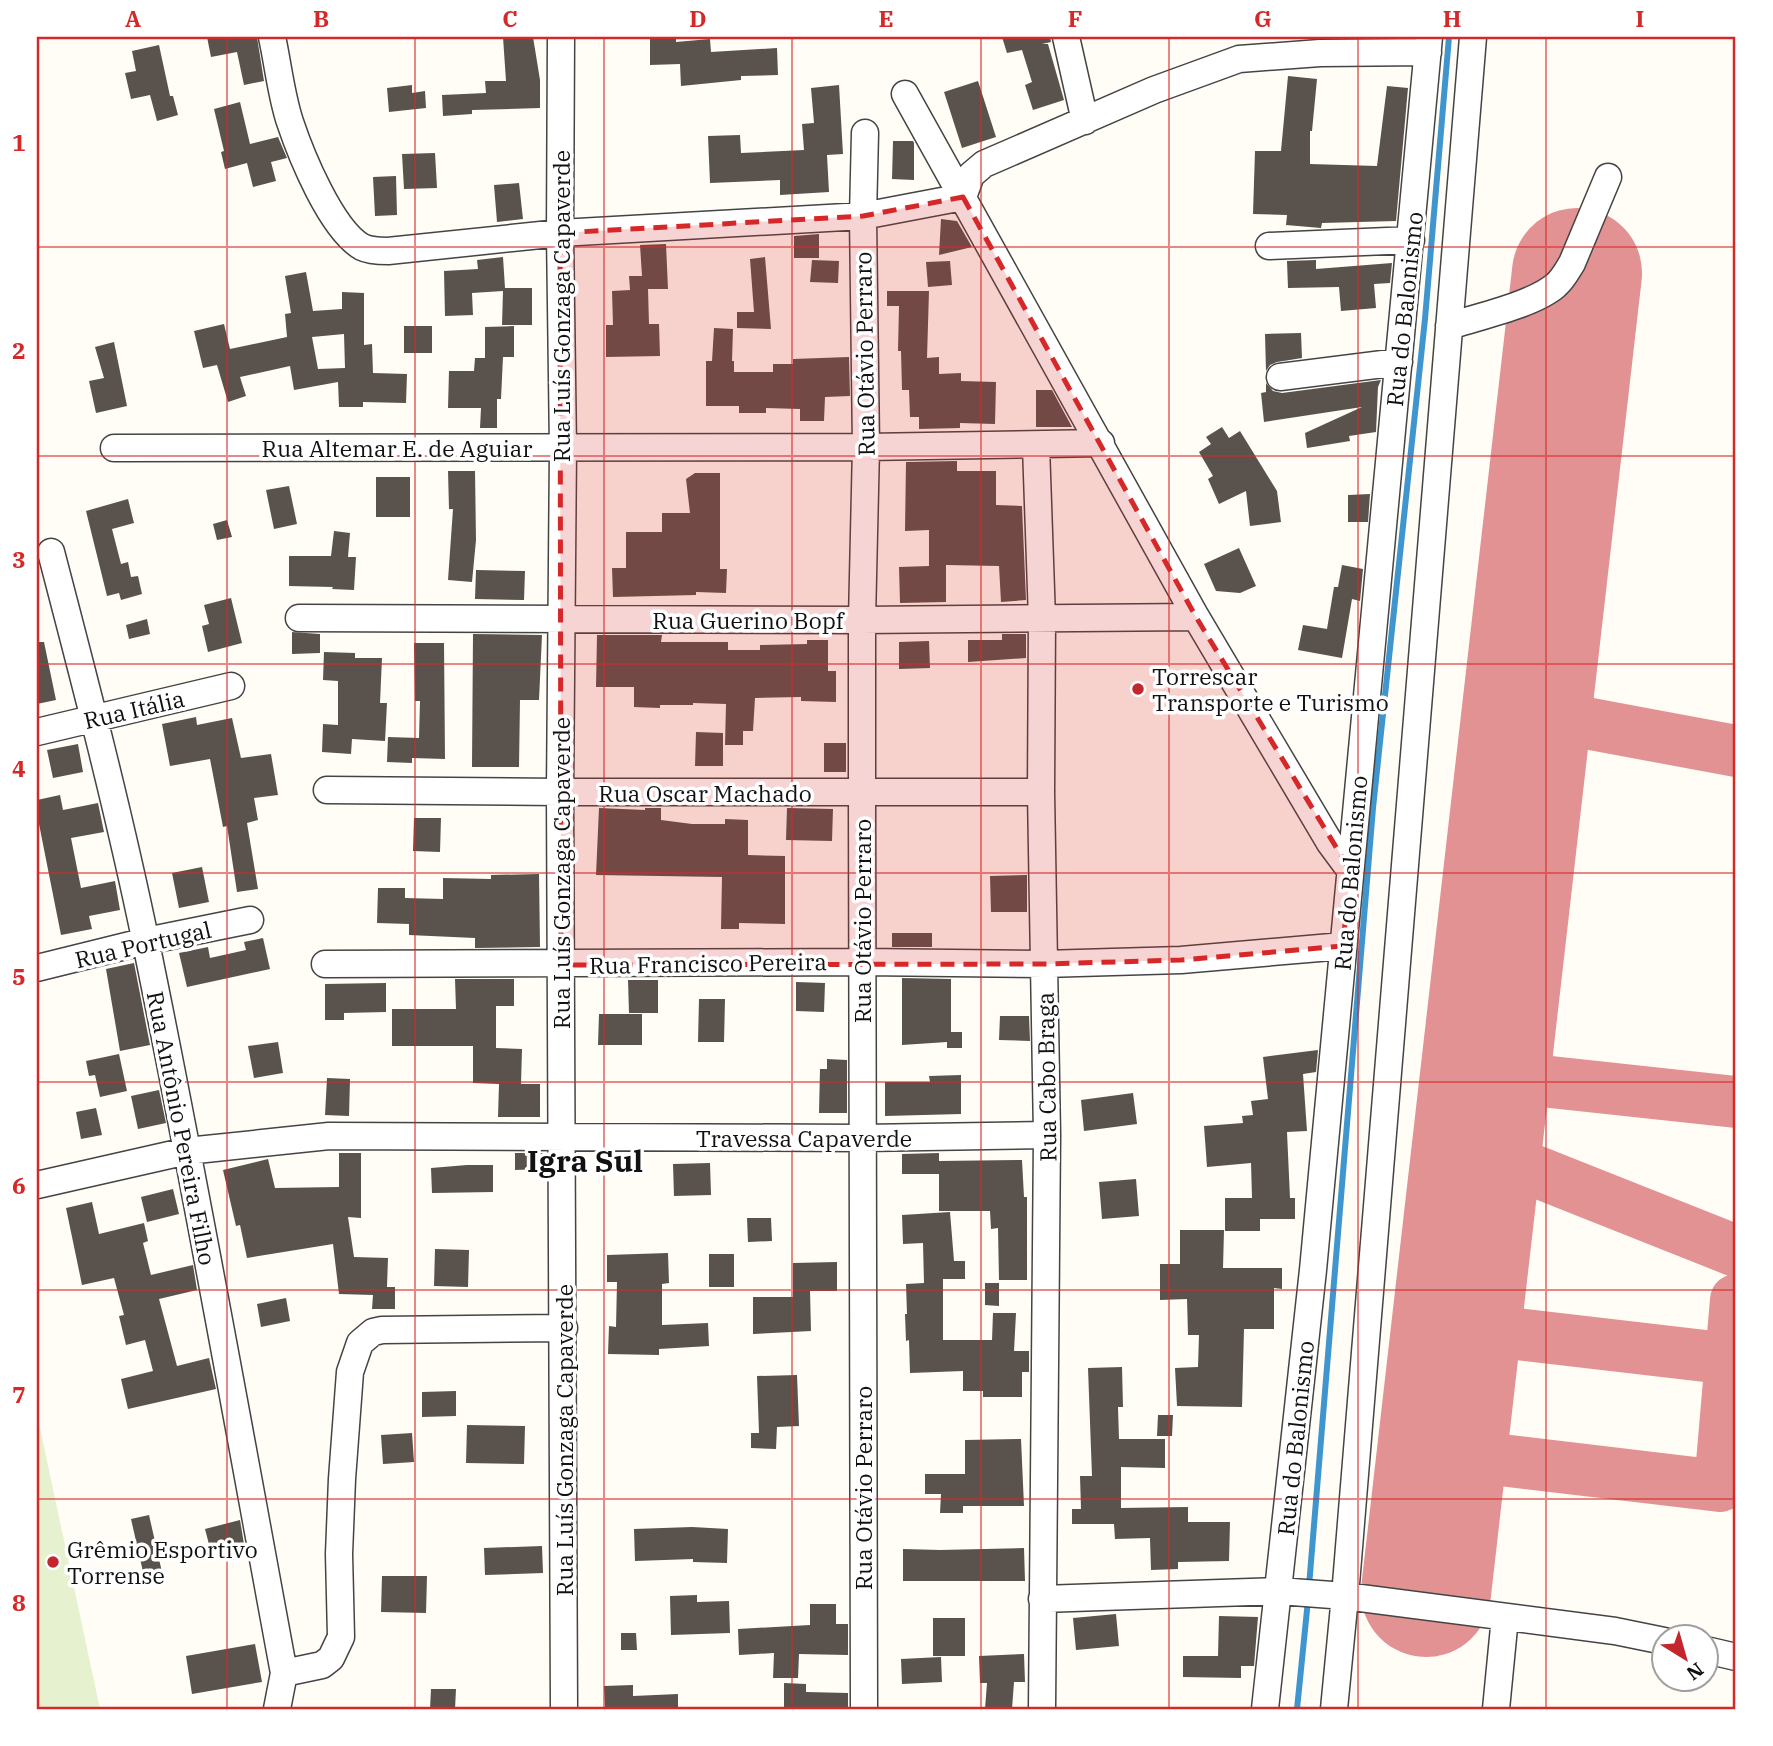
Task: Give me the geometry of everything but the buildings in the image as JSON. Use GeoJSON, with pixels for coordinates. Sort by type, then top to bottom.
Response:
{"type":"FeatureCollection","features":[{"type":"Feature","properties":{"kind":"street"},"geometry":{"type":"LineString","coordinates":[[272,37],[290,121],[315,181],[331,214],[345,232],[364,248],[388,251],[560,233],[863,216],[963,197]]}},
{"type":"Feature","properties":{"kind":"street","name":"Rua Luís Gonzaga Capaverde"},"geometry":{"type":"LineString","coordinates":[[561,37],[563,448],[560,792],[564,1709]]}},
{"type":"Feature","properties":{"kind":"street"},"geometry":{"type":"LineString","coordinates":[[1066,37],[1085,121]]}},
{"type":"Feature","properties":{"kind":"street","name":"Rua do Balonismo"},"geometry":{"type":"LineString","coordinates":[[1334,1709],[1336,1596],[1473,37]]}},
{"type":"Feature","properties":{"kind":"street"},"geometry":{"type":"LineString","coordinates":[[963,197],[971,175],[984,164],[1154,90],[1239,48],[1428,44]]}},
{"type":"Feature","properties":{"kind":"street","name":"Rua do Balonismo"},"geometry":{"type":"LineString","coordinates":[[1265,1709],[1284,1592],[1428,44]]}},
{"type":"Feature","properties":{"kind":"street"},"geometry":{"type":"LineString","coordinates":[[905,94],[1196,617],[1330,843],[1350,870]]}},
{"type":"Feature","properties":{"kind":"street","name":"Rua Otávio Perraro"},"geometry":{"type":"LineString","coordinates":[[864,1709],[862,620],[866,447],[863,216],[865,133]]}},
{"type":"Feature","properties":{"kind":"street"},"geometry":{"type":"LineString","coordinates":[[1449,326],[1538,297],[1555,287],[1572,263],[1608,177]]}},
{"type":"Feature","properties":{"kind":"street"},"geometry":{"type":"LineString","coordinates":[[1269,246],[1411,240]]}},
{"type":"Feature","properties":{"kind":"street"},"geometry":{"type":"LineString","coordinates":[[1280,377],[1399,362]]}},
{"type":"Feature","properties":{"kind":"street","name":"Rua Altemar E. de Aguiar"},"geometry":{"type":"LineString","coordinates":[[114,448],[866,447],[1101,443]]}},
{"type":"Feature","properties":{"kind":"street","name":"Rua Cabo Braga"},"geometry":{"type":"LineString","coordinates":[[1036,446],[1042,619],[1041,792],[1047,1135],[1042,1709]]}},
{"type":"Feature","properties":{"kind":"street","name":"Rua Antônio Pereira Filho"},"geometry":{"type":"LineString","coordinates":[[51,552],[95,719],[146,941],[284,1673],[278,1709]]}},
{"type":"Feature","properties":{"kind":"street","name":"Rua Guerino Bopf"},"geometry":{"type":"LineString","coordinates":[[299,618],[862,620],[1196,617]]}},
{"type":"Feature","properties":{"kind":"street","name":"Rua Itália"},"geometry":{"type":"LineString","coordinates":[[37,732],[231,686]]}},
{"type":"Feature","properties":{"kind":"street","name":"Rua Oscar Machado"},"geometry":{"type":"LineString","coordinates":[[327,790],[1041,792]]}},
{"type":"Feature","properties":{"kind":"street","name":"Rua Portugal"},"geometry":{"type":"LineString","coordinates":[[37,968],[146,941],[250,920]]}},
{"type":"Feature","properties":{"kind":"street","name":"Rua Francisco Pereira"},"geometry":{"type":"LineString","coordinates":[[325,964],[1044,964],[1181,960],[1343,946]]}},
{"type":"Feature","properties":{"kind":"street","name":"Travessa Capaverde"},"geometry":{"type":"LineString","coordinates":[[37,1185],[187,1151],[329,1136],[863,1138],[1047,1135]]}},
{"type":"Feature","properties":{"kind":"street"},"geometry":{"type":"LineString","coordinates":[[284,1673],[322,1665],[331,1658],[341,1637],[339,1554],[342,1479],[350,1372],[360,1343],[373,1332],[382,1330],[564,1328]]}},
{"type":"Feature","properties":{"kind":"street"},"geometry":{"type":"LineString","coordinates":[[1042,1599],[1284,1592],[1505,1617],[1650,1638]]}},
{"type":"Feature","properties":{"kind":"street"},"geometry":{"type":"LineString","coordinates":[[1496,1709],[1505,1617]]}},
{"type":"Feature","properties":{"kind":"highlighted area"},"geometry":{"type":"Polygon","coordinates":[[[963,197],[1196,617],[1350,870],[1343,946],[1181,960],[1044,964],[561,965],[560,233],[863,216],[963,197]]]}},
{"type":"Feature","properties":{"kind":"green space","name":"Grêmio Esportivo Torrense"},"geometry":{"type":"Polygon","coordinates":[[[37,1414],[100,1709],[37,1709],[37,1414]]]}},
{"type":"Feature","properties":{"kind":"waterway"},"geometry":{"type":"LineString","coordinates":[[1309,1586],[1373,808],[1425,319],[1449,37]]}},
{"type":"Feature","properties":{"kind":"waterway"},"geometry":{"type":"LineString","coordinates":[[1297,1709],[1308,1600]]}},
{"type":"Feature","properties":{"kind":"taxiway"},"geometry":{"type":"LineString","coordinates":[[1527,712],[1736,751]]}},
{"type":"Feature","properties":{"kind":"taxiway"},"geometry":{"type":"LineString","coordinates":[[1486,1075],[1736,1102]]}},
{"type":"Feature","properties":{"kind":"taxiway"},"geometry":{"type":"LineString","coordinates":[[1477,1148],[1736,1251]]}},
{"type":"Feature","properties":{"kind":"taxiway"},"geometry":{"type":"LineString","coordinates":[[1442,1453],[1720,1486],[1736,1300]]}},
{"type":"Feature","properties":{"kind":"taxiway"},"geometry":{"type":"LineString","coordinates":[[1456,1327],[1731,1359]]}},
{"type":"Feature","properties":{"kind":"runway"},"geometry":{"type":"LineString","coordinates":[[1426,1592],[1577,273]]}},
{"type":"Feature","properties":{"kind":"place","name":"Torrescar Transporte e Turismo"},"geometry":{"type":"Point","coordinates":[1138,689]}},
{"type":"Feature","properties":{"kind":"place","name":"Grêmio Esportivo Torrense"},"geometry":{"type":"Point","coordinates":[53,1562]}},
{"type":"Feature","properties":{"kind":"district","name":"Igra Sul"},"geometry":{"type":"Point","coordinates":[585,1160]}}]}
